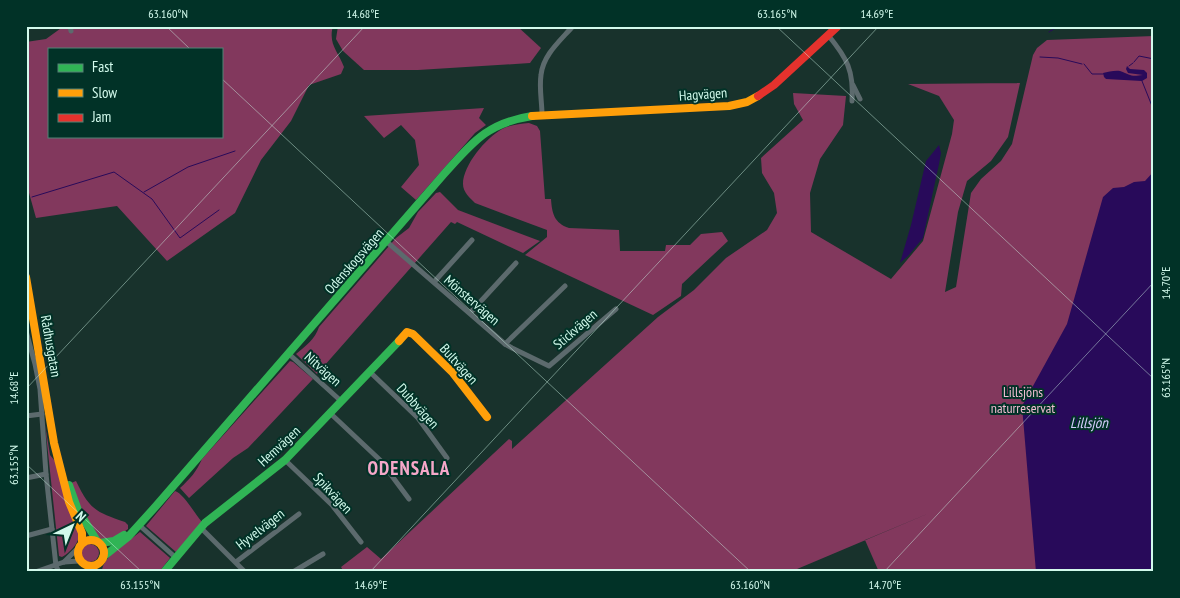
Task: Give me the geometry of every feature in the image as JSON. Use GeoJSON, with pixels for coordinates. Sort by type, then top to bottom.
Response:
{"type":"FeatureCollection","features":[{"type":"Feature","properties":{"kind":"street"},"geometry":{"type":"LineString","coordinates":[[542,115],[540,76],[543,65],[553,49],[573,26]]}},
{"type":"Feature","properties":{"kind":"street","name":"Hagvägen"},"geometry":{"type":"LineString","coordinates":[[542,115],[729,106],[746,102],[759,96],[774,85],[838,26]]}},
{"type":"Feature","properties":{"kind":"street"},"geometry":{"type":"LineString","coordinates":[[828,35],[843,54],[851,73],[853,85],[852,101]]}},
{"type":"Feature","properties":{"kind":"street"},"geometry":{"type":"LineString","coordinates":[[853,85],[860,99]]}},
{"type":"Feature","properties":{"kind":"street","name":"Odenskogsvägen"},"geometry":{"type":"LineString","coordinates":[[100,564],[138,526],[478,137],[498,124],[509,120],[542,115]]}},
{"type":"Feature","properties":{"kind":"street"},"geometry":{"type":"LineString","coordinates":[[434,282],[472,240]]}},
{"type":"Feature","properties":{"kind":"street","name":"Mönstervägen"},"geometry":{"type":"LineString","coordinates":[[387,242],[505,344],[549,366]]}},
{"type":"Feature","properties":{"kind":"street"},"geometry":{"type":"LineString","coordinates":[[470,313],[516,262]]}},
{"type":"Feature","properties":{"kind":"street","name":"Rådhusgatan"},"geometry":{"type":"LineString","coordinates":[[26,277],[60,470],[69,502],[82,533],[80,545]]}},
{"type":"Feature","properties":{"kind":"street"},"geometry":{"type":"LineString","coordinates":[[505,344],[565,286]]}},
{"type":"Feature","properties":{"kind":"street","name":"Stickvägen"},"geometry":{"type":"LineString","coordinates":[[549,366],[616,309]]}},
{"type":"Feature","properties":{"kind":"street","name":"Hemvägen"},"geometry":{"type":"LineString","coordinates":[[164,572],[201,528],[285,460],[407,332]]}},
{"type":"Feature","properties":{"kind":"street","name":"Bultvägen"},"geometry":{"type":"LineString","coordinates":[[407,332],[415,336],[453,373],[487,417]]}},
{"type":"Feature","properties":{"kind":"street"},"geometry":{"type":"LineString","coordinates":[[27,335],[36,364],[56,566],[59,572]]}},
{"type":"Feature","properties":{"kind":"street","name":"Nitvägen"},"geometry":{"type":"LineString","coordinates":[[289,354],[341,401]]}},
{"type":"Feature","properties":{"kind":"street","name":"Dubbvägen"},"geometry":{"type":"LineString","coordinates":[[370,372],[418,418],[447,458]]}},
{"type":"Feature","properties":{"kind":"street"},"geometry":{"type":"LineString","coordinates":[[330,413],[378,459],[409,499]]}},
{"type":"Feature","properties":{"kind":"street"},"geometry":{"type":"LineString","coordinates":[[26,416],[42,414]]}},
{"type":"Feature","properties":{"kind":"street","name":"Rådhusgatan"},"geometry":{"type":"LineString","coordinates":[[51,419],[75,503],[98,542]]}},
{"type":"Feature","properties":{"kind":"street","name":"Spikvägen"},"geometry":{"type":"LineString","coordinates":[[285,460],[332,505],[361,542]]}},
{"type":"Feature","properties":{"kind":"street"},"geometry":{"type":"LineString","coordinates":[[26,478],[46,474]]}},
{"type":"Feature","properties":{"kind":"street","name":"Hyvelvägen"},"geometry":{"type":"LineString","coordinates":[[236,562],[298,514]]}},
{"type":"Feature","properties":{"kind":"street"},"geometry":{"type":"LineString","coordinates":[[138,526],[175,557]]}},
{"type":"Feature","properties":{"kind":"street","name":"Odenskogsvägen"},"geometry":{"type":"LineString","coordinates":[[98,542],[114,541],[138,526]]}},
{"type":"Feature","properties":{"kind":"street"},"geometry":{"type":"LineString","coordinates":[[201,528],[245,572]]}},
{"type":"Feature","properties":{"kind":"street"},"geometry":{"type":"LineString","coordinates":[[26,536],[52,529]]}},
{"type":"Feature","properties":{"kind":"street"},"geometry":{"type":"LineString","coordinates":[[35,572],[64,562],[80,545],[90,540],[98,542],[103,549],[100,564],[85,566],[64,562]]}},
{"type":"Feature","properties":{"kind":"street"},"geometry":{"type":"LineString","coordinates":[[80,545],[78,557],[85,566]]}},
{"type":"Feature","properties":{"kind":"street"},"geometry":{"type":"LineString","coordinates":[[293,572],[323,554]]}},
{"type":"Feature","properties":{"kind":"green space"},"geometry":{"type":"Polygon","coordinates":[[[64,26],[333,26],[332,38],[334,47],[344,67],[341,74],[309,85],[291,121],[261,160],[235,213],[167,261],[117,206],[36,218],[26,182],[26,42],[46,39],[64,26]]]}},
{"type":"Feature","properties":{"kind":"green space"},"geometry":{"type":"Polygon","coordinates":[[[338,26],[517,26],[541,48],[530,63],[418,70],[364,70],[343,51],[336,39],[338,26]]]}},
{"type":"Feature","properties":{"kind":"green space","name":"Lillsjöns naturreservat"},"geometry":{"type":"Polygon","coordinates":[[[1154,36],[1154,572],[879,572],[865,540],[790,572],[344,572],[341,567],[367,547],[381,559],[509,439],[512,441],[512,449],[658,317],[694,290],[726,258],[767,230],[777,213],[774,193],[762,173],[761,158],[803,120],[794,104],[793,93],[846,96],[843,125],[820,159],[810,193],[811,232],[891,279],[923,241],[952,134],[954,120],[939,96],[908,84],[1020,83],[1008,137],[991,161],[967,181],[958,212],[945,292],[956,287],[971,193],[981,179],[1001,161],[1012,144],[1033,55],[1037,48],[1047,40],[1154,36]]]}},
{"type":"Feature","properties":{"kind":"green space"},"geometry":{"type":"Polygon","coordinates":[[[484,108],[479,118],[486,125],[475,133],[416,200],[401,187],[419,165],[415,140],[401,125],[384,138],[364,116],[484,108]]]}},
{"type":"Feature","properties":{"kind":"green space"},"geometry":{"type":"Polygon","coordinates":[[[529,123],[537,126],[540,131],[545,199],[551,199],[555,217],[564,226],[569,228],[619,230],[620,251],[665,251],[666,245],[690,245],[701,234],[722,232],[728,241],[682,284],[681,296],[653,315],[525,255],[547,237],[547,230],[475,203],[465,192],[463,184],[471,161],[489,139],[502,129],[529,123]]]}},
{"type":"Feature","properties":{"kind":"green space"},"geometry":{"type":"Polygon","coordinates":[[[440,192],[458,210],[540,241],[523,253],[457,222],[455,224],[451,222],[317,374],[296,354],[313,339],[319,327],[396,238],[409,228],[418,212],[436,193],[440,192]]]}},
{"type":"Feature","properties":{"kind":"green space"},"geometry":{"type":"Polygon","coordinates":[[[290,361],[313,379],[248,448],[233,458],[189,498],[180,488],[193,475],[202,459],[290,361]]]}},
{"type":"Feature","properties":{"kind":"green space"},"geometry":{"type":"Polygon","coordinates":[[[45,424],[50,455],[55,461],[79,533],[76,544],[62,557],[59,556],[45,424]]]}},
{"type":"Feature","properties":{"kind":"green space"},"geometry":{"type":"Polygon","coordinates":[[[76,481],[85,498],[95,509],[125,522],[128,525],[128,529],[109,540],[103,540],[98,537],[88,524],[76,497],[71,483],[76,481]]]}},
{"type":"Feature","properties":{"kind":"green space"},"geometry":{"type":"Polygon","coordinates":[[[175,491],[185,500],[202,522],[176,552],[146,526],[175,491]]]}},
{"type":"Feature","properties":{"kind":"green space"},"geometry":{"type":"Polygon","coordinates":[[[140,532],[170,558],[159,572],[102,572],[106,560],[123,544],[140,532]]]}},
{"type":"Feature","properties":{"kind":"green space"},"geometry":{"type":"Polygon","coordinates":[[[90,544],[98,549],[99,553],[94,561],[90,562],[82,557],[81,553],[86,545],[90,544]]]}},
{"type":"Feature","properties":{"kind":"water"},"geometry":{"type":"Polygon","coordinates":[[[1127,66],[1130,69],[1144,70],[1147,73],[1147,78],[1142,81],[1106,79],[1104,77],[1103,73],[1116,71],[1133,76],[1143,75],[1128,73],[1127,66]]]}},
{"type":"Feature","properties":{"kind":"water"},"geometry":{"type":"Polygon","coordinates":[[[939,145],[941,153],[923,238],[900,263],[926,161],[939,145]]]}},
{"type":"Feature","properties":{"kind":"water","name":"Lillsjön"},"geometry":{"type":"Polygon","coordinates":[[[1154,171],[1154,572],[1036,572],[1022,406],[1067,324],[1103,197],[1113,188],[1145,181],[1154,171]]]}},
{"type":"Feature","properties":{"kind":"waterway"},"geometry":{"type":"LineString","coordinates":[[1049,32],[1059,26]]}},
{"type":"Feature","properties":{"kind":"waterway"},"geometry":{"type":"LineString","coordinates":[[1134,62],[1139,56],[1154,59]]}},
{"type":"Feature","properties":{"kind":"waterway"},"geometry":{"type":"LineString","coordinates":[[1040,57],[1058,58],[1082,64]]}},
{"type":"Feature","properties":{"kind":"waterway"},"geometry":{"type":"LineString","coordinates":[[1129,66],[1133,63]]}},
{"type":"Feature","properties":{"kind":"waterway"},"geometry":{"type":"LineString","coordinates":[[1084,64],[1092,74],[1103,74]]}},
{"type":"Feature","properties":{"kind":"waterway"},"geometry":{"type":"LineString","coordinates":[[1142,81],[1154,111]]}},
{"type":"Feature","properties":{"kind":"waterway"},"geometry":{"type":"LineString","coordinates":[[144,192],[188,167],[235,151]]}},
{"type":"Feature","properties":{"kind":"waterway"},"geometry":{"type":"LineString","coordinates":[[32,197],[114,172],[152,199],[180,238],[219,210]]}},
{"type":"Feature","properties":{"kind":"traffic: fast"},"geometry":{"type":"LineString","coordinates":[[103,557],[128,537],[156,506],[464,152],[492,129],[516,119],[532,116]]}},
{"type":"Feature","properties":{"kind":"traffic: fast"},"geometry":{"type":"LineString","coordinates":[[164,572],[205,523],[285,460],[399,341]]}},
{"type":"Feature","properties":{"kind":"traffic: fast"},"geometry":{"type":"LineString","coordinates":[[69,485],[78,510],[97,541]]}},
{"type":"Feature","properties":{"kind":"traffic: fast"},"geometry":{"type":"LineString","coordinates":[[100,543],[114,541],[124,535]]}},
{"type":"Feature","properties":{"kind":"traffic: slow"},"geometry":{"type":"LineString","coordinates":[[532,116],[729,106],[747,102],[758,96]]}},
{"type":"Feature","properties":{"kind":"traffic: slow"},"geometry":{"type":"LineString","coordinates":[[26,277],[54,443],[69,502],[82,533],[82,543]]}},
{"type":"Feature","properties":{"kind":"traffic: slow"},"geometry":{"type":"LineString","coordinates":[[399,341],[407,332],[413,334],[453,373],[487,417]]}},
{"type":"Feature","properties":{"kind":"traffic: slow"},"geometry":{"type":"LineString","coordinates":[[91,540],[100,544],[104,553],[100,562],[91,566],[82,562],[78,553],[82,544],[91,540]]}},
{"type":"Feature","properties":{"kind":"traffic: jam"},"geometry":{"type":"LineString","coordinates":[[758,96],[774,85],[838,26]]}},
{"type":"Feature","properties":{"kind":"district","name":"ODENSALA"},"geometry":{"type":"Point","coordinates":[409,468]}}]}
